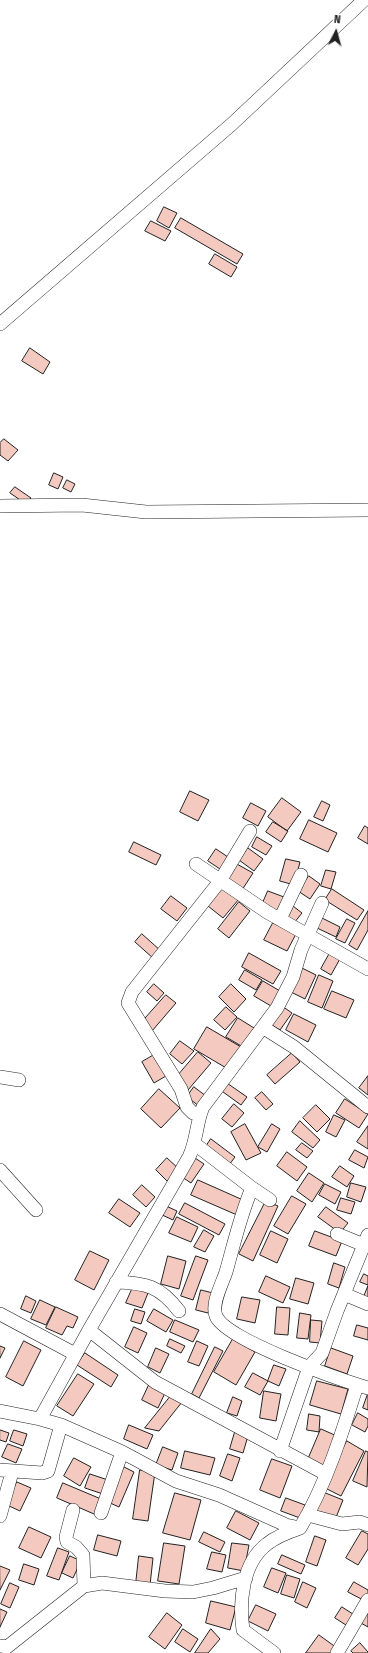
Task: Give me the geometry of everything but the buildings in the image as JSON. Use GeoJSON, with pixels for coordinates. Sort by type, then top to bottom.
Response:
{"type":"FeatureCollection","features":[{"type":"Feature","properties":{"kind":"street"},"geometry":{"type":"LineString","coordinates":[[0,324],[232,124],[364,0]]}},
{"type":"Feature","properties":{"kind":"street"},"geometry":{"type":"LineString","coordinates":[[0,506],[82,506],[146,512],[368,510]]}},
{"type":"Feature","properties":{"kind":"street"},"geometry":{"type":"LineString","coordinates":[[200,1114],[193,1113],[187,1107],[181,1089],[128,1003],[132,992],[220,881],[250,831]]}},
{"type":"Feature","properties":{"kind":"street"},"geometry":{"type":"LineString","coordinates":[[196,864],[280,919],[368,969]]}},
{"type":"Feature","properties":{"kind":"street"},"geometry":{"type":"LineString","coordinates":[[280,919],[301,875]]}},
{"type":"Feature","properties":{"kind":"street"},"geometry":{"type":"LineString","coordinates":[[40,1419],[116,1282],[178,1177],[195,1144],[200,1114],[210,1097],[264,1028],[283,998],[295,971],[307,935],[322,903]]}},
{"type":"Feature","properties":{"kind":"street"},"geometry":{"type":"LineString","coordinates":[[264,1028],[294,1047],[368,1107]]}},
{"type":"Feature","properties":{"kind":"street"},"geometry":{"type":"LineString","coordinates":[[0,1077],[19,1080]]}},
{"type":"Feature","properties":{"kind":"street"},"geometry":{"type":"LineString","coordinates":[[195,1144],[270,1200]]}},
{"type":"Feature","properties":{"kind":"street"},"geometry":{"type":"LineString","coordinates":[[0,1170],[36,1210]]}},
{"type":"Feature","properties":{"kind":"street"},"geometry":{"type":"LineString","coordinates":[[252,1188],[235,1234],[226,1271],[216,1302],[215,1316],[237,1334],[270,1353],[363,1387],[347,1419],[326,1474],[308,1515],[300,1528],[280,1535],[259,1551],[246,1578],[241,1614],[244,1630],[274,1653]]}},
{"type":"Feature","properties":{"kind":"street"},"geometry":{"type":"LineString","coordinates":[[280,1451],[309,1367],[322,1353],[366,1240],[337,1234]]}},
{"type":"Feature","properties":{"kind":"street"},"geometry":{"type":"LineString","coordinates":[[116,1282],[144,1284],[170,1300],[179,1311]]}},
{"type":"Feature","properties":{"kind":"street"},"geometry":{"type":"LineString","coordinates":[[344,1294],[368,1304]]}},
{"type":"Feature","properties":{"kind":"street"},"geometry":{"type":"LineString","coordinates":[[0,1314],[75,1354]]}},
{"type":"Feature","properties":{"kind":"street"},"geometry":{"type":"LineString","coordinates":[[89,1330],[155,1382],[280,1451],[326,1474]]}},
{"type":"Feature","properties":{"kind":"street"},"geometry":{"type":"LineString","coordinates":[[0,1411],[40,1419],[60,1425],[122,1452],[176,1481],[219,1495],[286,1525],[300,1528]]}},
{"type":"Feature","properties":{"kind":"street"},"geometry":{"type":"LineString","coordinates":[[0,1516],[6,1471],[42,1473],[48,1471],[60,1425]]}},
{"type":"Feature","properties":{"kind":"street"},"geometry":{"type":"LineString","coordinates":[[101,1513],[122,1452]]}},
{"type":"Feature","properties":{"kind":"street"},"geometry":{"type":"LineString","coordinates":[[73,1510],[66,1537],[67,1542],[76,1547],[83,1555],[84,1586]]}},
{"type":"Feature","properties":{"kind":"street"},"geometry":{"type":"LineString","coordinates":[[308,1515],[342,1524],[360,1522],[368,1525]]}},
{"type":"Feature","properties":{"kind":"street"},"geometry":{"type":"LineString","coordinates":[[0,1646],[6,1647],[25,1634],[84,1586],[102,1584],[165,1591],[193,1592],[213,1588],[246,1578]]}},
{"type":"Feature","properties":{"kind":"street"},"geometry":{"type":"LineString","coordinates":[[337,1653],[368,1600]]}}]}
